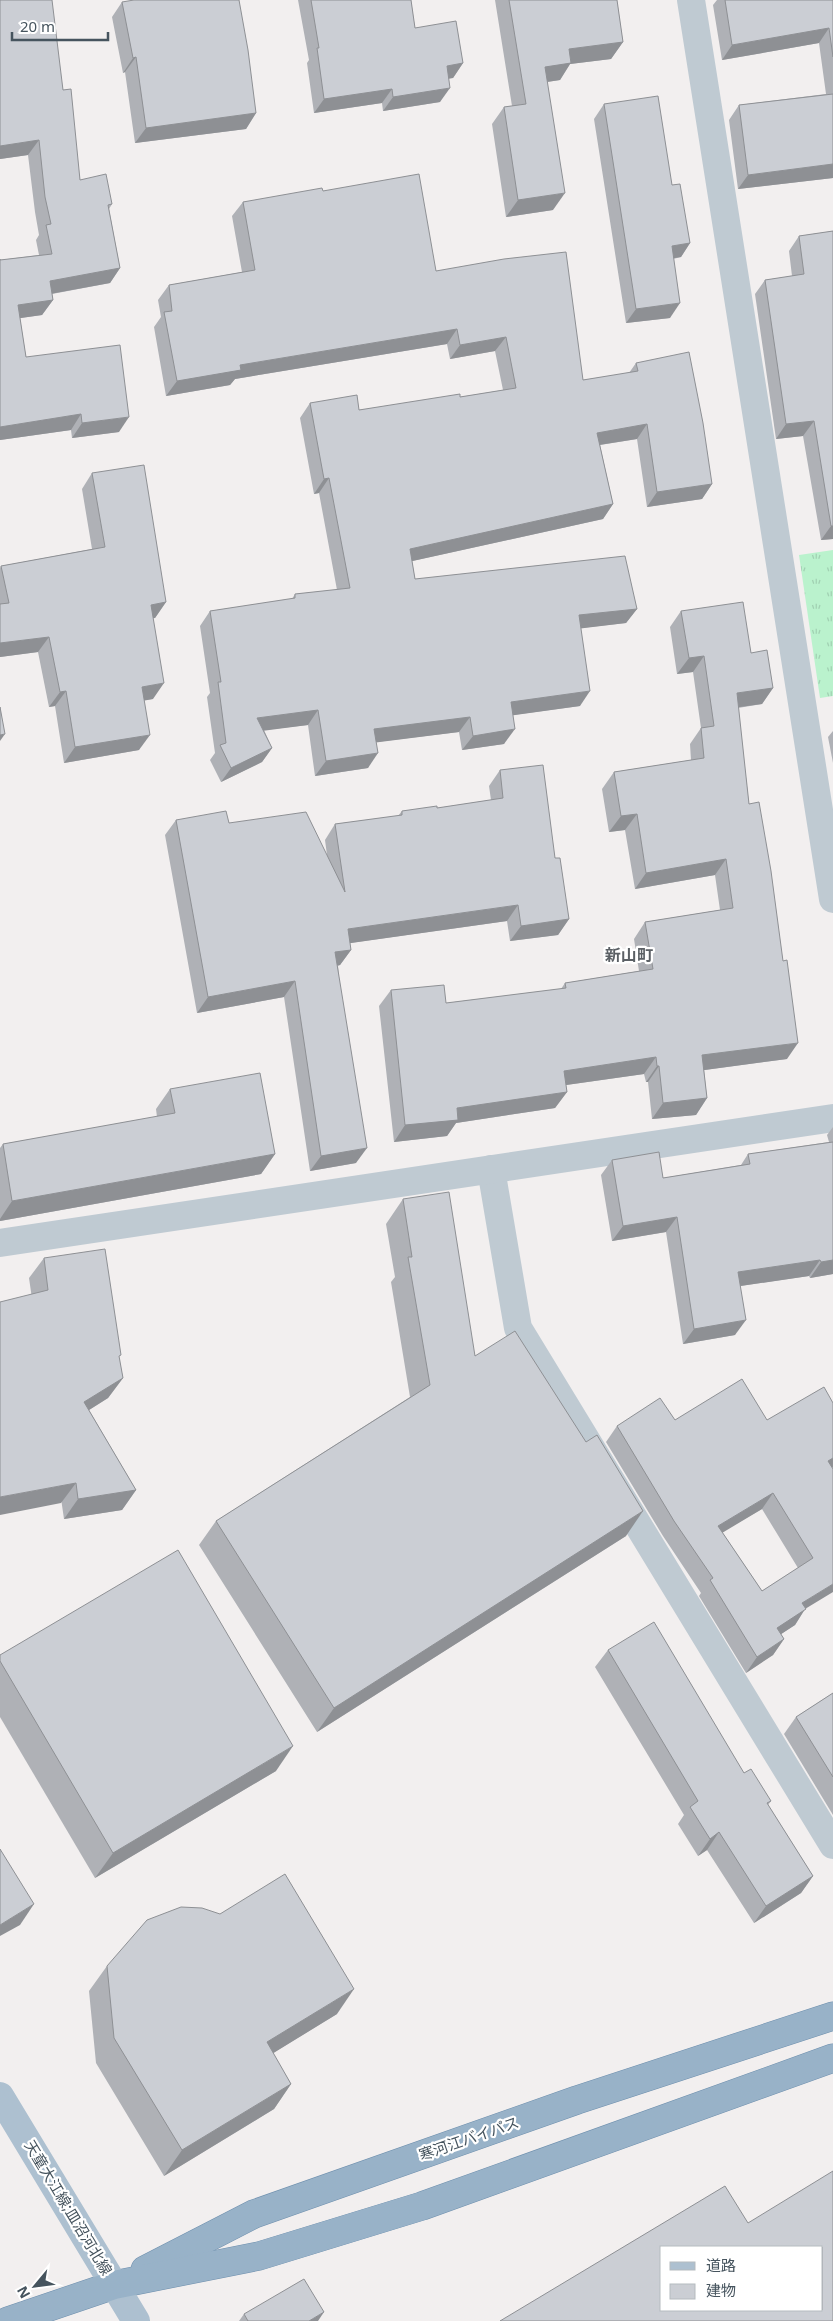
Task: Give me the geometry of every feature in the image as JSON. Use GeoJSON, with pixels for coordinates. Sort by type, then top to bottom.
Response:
{"type":"FeatureCollection","features":[{"type":"Feature","properties":{"kind":"highway","name":"寒河江バイパス"},"geometry":{"type":"LineString","coordinates":[[114,2285],[254,2214],[577,2100],[833,2016]]}},
{"type":"Feature","properties":{"kind":"highway","name":"寒河江バイパス"},"geometry":{"type":"LineString","coordinates":[[8,2321],[114,2285],[259,2256],[422,2206],[833,2058]]}},
{"type":"Feature","properties":{"kind":"main road","name":"天童大江線;皿沼河北線"},"geometry":{"type":"LineString","coordinates":[[0,2096],[136,2321]]}},
{"type":"Feature","properties":{"kind":"street"},"geometry":{"type":"LineString","coordinates":[[691,0],[833,898]]}},
{"type":"Feature","properties":{"kind":"street"},"geometry":{"type":"LineString","coordinates":[[0,1243],[833,1118]]}},
{"type":"Feature","properties":{"kind":"street"},"geometry":{"type":"LineString","coordinates":[[492,1169],[518,1328],[833,1845]]}},
{"type":"Feature","properties":{"kind":"green space"},"geometry":{"type":"Polygon","coordinates":[[[833,550],[833,696],[820,698],[799,555],[833,550]]]}},
{"type":"Feature","properties":{"kind":"building"},"geometry":{"type":"Polygon","coordinates":[[[0,0],[52,0],[63,90],[71,89],[80,180],[106,174],[112,204],[108,205],[120,268],[50,281],[53,300],[18,305],[26,357],[120,345],[129,417],[82,423],[81,414],[0,427],[0,260],[52,254],[46,225],[51,224],[45,197],[39,140],[0,146],[0,0]]]}},
{"type":"Feature","properties":{"kind":"building"},"geometry":{"type":"Polygon","coordinates":[[[134,0],[239,0],[256,113],[146,128],[136,57],[133,58],[122,2],[134,0]]]}},
{"type":"Feature","properties":{"kind":"building"},"geometry":{"type":"Polygon","coordinates":[[[311,0],[411,0],[415,28],[456,21],[463,63],[447,66],[450,88],[393,97],[392,89],[324,99],[317,48],[319,48],[311,0]]]}},
{"type":"Feature","properties":{"kind":"building"},"geometry":{"type":"Polygon","coordinates":[[[509,0],[617,0],[623,42],[569,49],[571,63],[545,67],[565,193],[518,200],[504,107],[526,104],[509,0]]]}},
{"type":"Feature","properties":{"kind":"building"},"geometry":{"type":"Polygon","coordinates":[[[725,0],[833,0],[833,57],[829,28],[732,45],[725,0]]]}},
{"type":"Feature","properties":{"kind":"building"},"geometry":{"type":"Polygon","coordinates":[[[833,94],[833,164],[748,175],[739,105],[833,94]]]}},
{"type":"Feature","properties":{"kind":"building"},"geometry":{"type":"Polygon","coordinates":[[[658,96],[672,185],[680,184],[690,243],[672,246],[680,303],[636,309],[604,104],[658,96]]]}},
{"type":"Feature","properties":{"kind":"building"},"geometry":{"type":"Polygon","coordinates":[[[419,174],[436,271],[504,259],[566,252],[583,380],[638,371],[636,363],[689,352],[703,423],[712,484],[657,492],[647,424],[597,433],[613,504],[410,549],[415,579],[625,556],[637,609],[579,615],[590,691],[511,702],[515,729],[473,736],[470,717],[374,729],[378,753],[326,761],[318,710],[257,718],[272,748],[231,768],[220,745],[226,743],[218,682],[221,682],[210,611],[295,598],[295,594],[350,588],[329,478],[324,479],[310,403],[357,395],[359,410],[460,394],[460,397],[516,388],[506,337],[460,345],[457,329],[240,365],[241,370],[177,381],[164,312],[172,311],[169,285],[255,270],[243,202],[322,188],[323,191],[419,174]]]}},
{"type":"Feature","properties":{"kind":"building"},"geometry":{"type":"Polygon","coordinates":[[[833,231],[833,526],[831,526],[814,421],[786,424],[765,280],[804,274],[799,236],[833,231]]]}},
{"type":"Feature","properties":{"kind":"building"},"geometry":{"type":"Polygon","coordinates":[[[144,465],[166,602],[151,605],[164,683],[142,687],[150,735],[75,747],[66,691],[60,692],[49,637],[0,643],[0,604],[9,603],[1,566],[105,547],[92,473],[144,465]]]}},
{"type":"Feature","properties":{"kind":"building"},"geometry":{"type":"Polygon","coordinates":[[[743,602],[751,653],[767,650],[773,688],[737,693],[749,804],[759,802],[771,871],[783,961],[787,960],[798,1043],[702,1055],[707,1098],[663,1103],[659,1066],[657,1066],[656,1057],[564,1071],[567,1092],[457,1108],[458,1120],[405,1125],[391,990],[444,985],[446,1003],[566,988],[565,983],[653,969],[645,922],[733,908],[726,859],[646,873],[637,814],[621,816],[614,772],[704,758],[701,728],[714,726],[704,656],[689,658],[681,611],[743,602]]]}},
{"type":"Feature","properties":{"kind":"building"},"geometry":{"type":"Polygon","coordinates":[[[0,707],[5,734],[0,735],[0,707]]]}},
{"type":"Feature","properties":{"kind":"building"},"geometry":{"type":"Polygon","coordinates":[[[543,765],[555,858],[560,858],[569,919],[521,926],[518,905],[348,929],[351,950],[335,952],[367,1148],[321,1156],[295,981],[208,997],[176,820],[226,811],[229,823],[306,812],[345,892],[335,824],[402,815],[402,811],[503,798],[500,770],[543,765]]]}},
{"type":"Feature","properties":{"kind":"building"},"geometry":{"type":"Polygon","coordinates":[[[260,1073],[275,1154],[12,1201],[3,1144],[175,1113],[170,1089],[260,1073]]]}},
{"type":"Feature","properties":{"kind":"building"},"geometry":{"type":"Polygon","coordinates":[[[833,1142],[833,1260],[821,1262],[820,1260],[738,1272],[746,1320],[694,1329],[677,1217],[623,1226],[612,1160],[659,1152],[663,1178],[750,1164],[748,1154],[833,1142]]]}},
{"type":"Feature","properties":{"kind":"building"},"geometry":{"type":"Polygon","coordinates":[[[449,1192],[475,1356],[515,1331],[586,1442],[597,1435],[643,1511],[334,1708],[216,1521],[430,1385],[408,1257],[412,1257],[403,1199],[449,1192]]]}},
{"type":"Feature","properties":{"kind":"building"},"geometry":{"type":"Polygon","coordinates":[[[105,1249],[123,1378],[84,1402],[136,1490],[78,1499],[76,1483],[0,1497],[0,1302],[48,1290],[44,1258],[105,1249]]]}},
{"type":"Feature","properties":{"kind":"building"},"geometry":{"type":"Polygon","coordinates":[[[742,1379],[767,1420],[824,1387],[833,1403],[833,1458],[828,1461],[833,1469],[833,1584],[802,1603],[806,1609],[777,1628],[784,1639],[757,1657],[710,1580],[713,1578],[674,1521],[617,1426],[660,1398],[675,1420],[742,1379]],[[773,1493],[718,1526],[762,1591],[813,1558],[773,1493]]]}},
{"type":"Feature","properties":{"kind":"building"},"geometry":{"type":"Polygon","coordinates":[[[178,1550],[293,1746],[113,1853],[0,1661],[0,1655],[178,1550]]]}},
{"type":"Feature","properties":{"kind":"building"},"geometry":{"type":"Polygon","coordinates":[[[654,1622],[744,1773],[751,1769],[771,1801],[767,1803],[813,1876],[766,1906],[719,1832],[710,1839],[690,1807],[698,1801],[608,1650],[654,1622]]]}},
{"type":"Feature","properties":{"kind":"building"},"geometry":{"type":"Polygon","coordinates":[[[833,1693],[833,1777],[796,1717],[833,1693]]]}},
{"type":"Feature","properties":{"kind":"building"},"geometry":{"type":"Polygon","coordinates":[[[0,1849],[34,1904],[0,1925],[0,1849]]]}},
{"type":"Feature","properties":{"kind":"building"},"geometry":{"type":"Polygon","coordinates":[[[285,1874],[354,1989],[267,2042],[291,2084],[182,2150],[114,2038],[107,1966],[147,1920],[181,1907],[202,1908],[220,1914],[285,1874]]]}},
{"type":"Feature","properties":{"kind":"building"},"geometry":{"type":"Polygon","coordinates":[[[833,2171],[833,2321],[500,2321],[725,2186],[748,2223],[833,2171]]]}},
{"type":"Feature","properties":{"kind":"building"},"geometry":{"type":"Polygon","coordinates":[[[304,2279],[324,2312],[309,2321],[248,2321],[244,2314],[304,2279]]]}},
{"type":"Feature","properties":{"kind":"district","name":"新山町"},"geometry":{"type":"Point","coordinates":[629,955]}}]}
